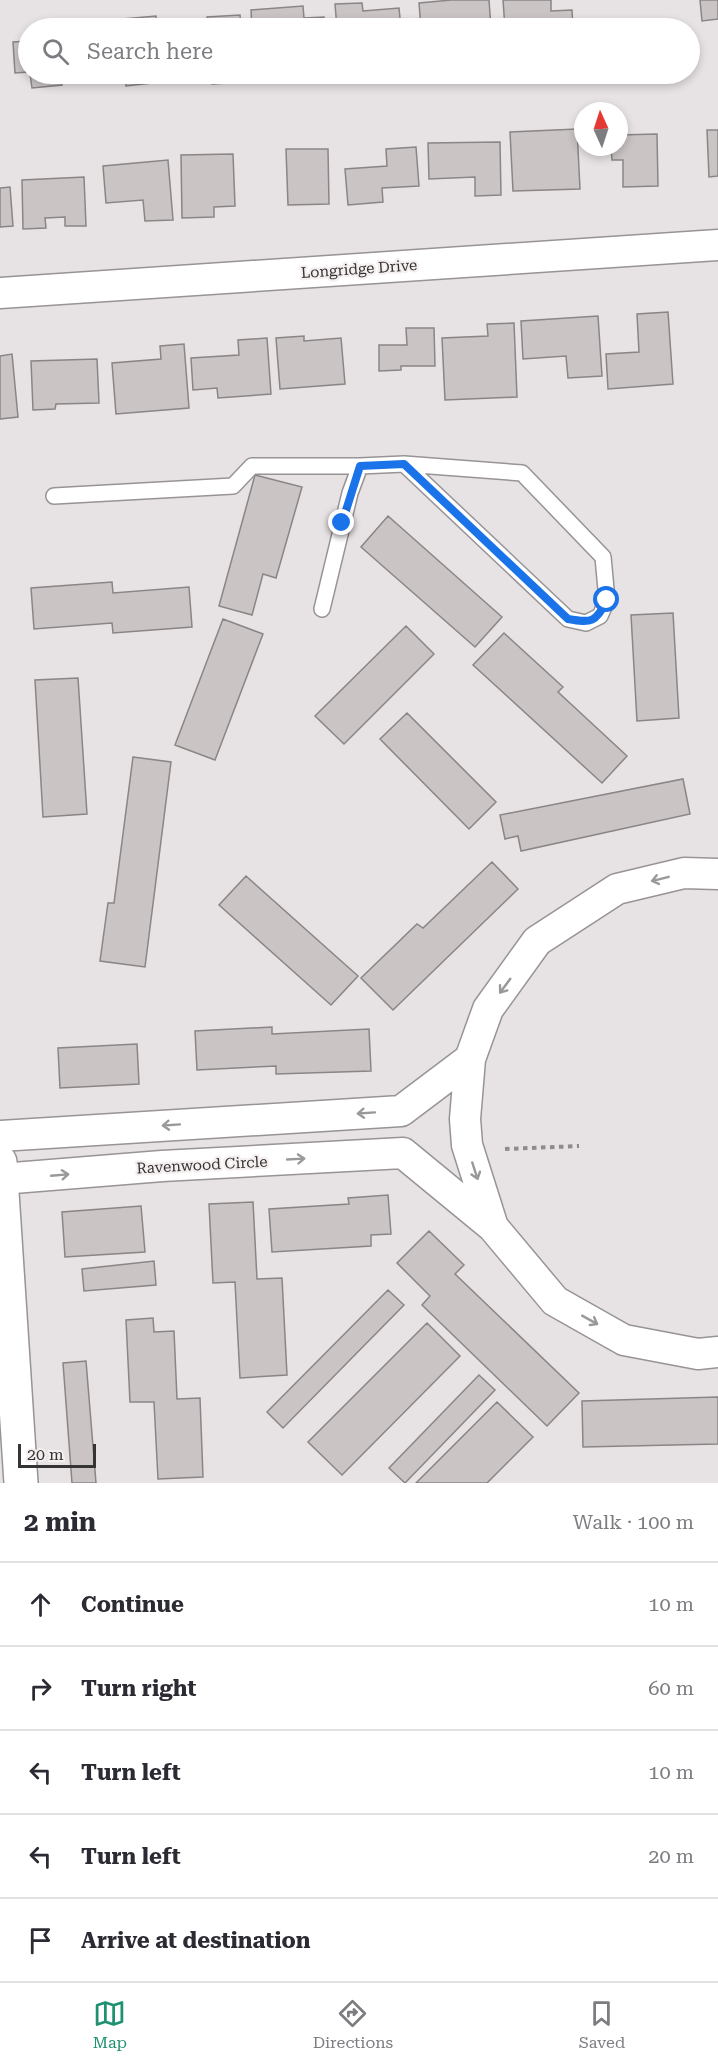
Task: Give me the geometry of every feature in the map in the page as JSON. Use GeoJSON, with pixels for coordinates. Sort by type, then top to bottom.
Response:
{"type":"FeatureCollection","features":[{"type":"Feature","properties":{"kind":"street","name":"Longridge Drive"},"geometry":{"type":"LineString","coordinates":[[0,292],[718,245]]}},
{"type":"Feature","properties":{"kind":"street"},"geometry":{"type":"LineString","coordinates":[[493,1227],[467,1145],[465,1119],[470,1059],[488,1009],[537,941],[617,890],[684,873],[718,874]]}},
{"type":"Feature","properties":{"kind":"street"},"geometry":{"type":"LineString","coordinates":[[0,1136],[401,1111],[470,1059]]}},
{"type":"Feature","properties":{"kind":"street"},"geometry":{"type":"LineString","coordinates":[[401,1111],[402,1153],[493,1227],[555,1301],[624,1340],[698,1354],[718,1352]]}},
{"type":"Feature","properties":{"kind":"street","name":"Ravenwood Circle"},"geometry":{"type":"LineString","coordinates":[[0,1174],[402,1153]]}},
{"type":"Feature","properties":{"kind":"street"},"geometry":{"type":"LineString","coordinates":[[0,1174],[21,1483]]}},
{"type":"Feature","properties":{"kind":"lane"},"geometry":{"type":"LineString","coordinates":[[54,496],[233,486],[252,466],[404,464],[522,473],[603,557],[607,600],[600,616],[586,622],[568,619],[404,464]]}},
{"type":"Feature","properties":{"kind":"lane"},"geometry":{"type":"LineString","coordinates":[[322,609],[350,493],[360,466]]}},
{"type":"Feature","properties":{"kind":"path"},"geometry":{"type":"LineString","coordinates":[[505,1149],[579,1146]]}},
{"type":"Feature","properties":{"kind":"building"},"geometry":{"type":"Polygon","coordinates":[[[489,0],[490,18],[420,18],[419,3],[489,0]]]}},
{"type":"Feature","properties":{"kind":"building"},"geometry":{"type":"Polygon","coordinates":[[[503,0],[551,0],[551,11],[572,10],[572,18],[504,18],[503,0]]]}},
{"type":"Feature","properties":{"kind":"building"},"geometry":{"type":"Polygon","coordinates":[[[700,0],[718,0],[718,19],[702,21],[700,0]]]}},
{"type":"Feature","properties":{"kind":"building"},"geometry":{"type":"Polygon","coordinates":[[[362,3],[363,11],[399,8],[400,18],[336,18],[335,4],[362,3]]]}},
{"type":"Feature","properties":{"kind":"building"},"geometry":{"type":"Polygon","coordinates":[[[303,6],[304,18],[251,18],[251,10],[303,6]]]}},
{"type":"Feature","properties":{"kind":"building"},"geometry":{"type":"Polygon","coordinates":[[[240,15],[240,18],[207,18],[240,15]]]}},
{"type":"Feature","properties":{"kind":"building"},"geometry":{"type":"Polygon","coordinates":[[[156,16],[156,18],[133,18],[156,16]]]}},
{"type":"Feature","properties":{"kind":"building"},"geometry":{"type":"Polygon","coordinates":[[[13,42],[18,42],[18,73],[15,73],[13,42]]]}},
{"type":"Feature","properties":{"kind":"building"},"geometry":{"type":"Polygon","coordinates":[[[31,84],[62,84],[62,85],[32,88],[31,84]]]}},
{"type":"Feature","properties":{"kind":"building"},"geometry":{"type":"Polygon","coordinates":[[[574,129],[574,156],[578,156],[580,189],[513,191],[510,132],[574,129]]]}},
{"type":"Feature","properties":{"kind":"building"},"geometry":{"type":"Polygon","coordinates":[[[707,130],[718,130],[718,176],[709,177],[707,130]]]}},
{"type":"Feature","properties":{"kind":"building"},"geometry":{"type":"Polygon","coordinates":[[[657,134],[658,186],[623,187],[623,160],[612,160],[612,156],[628,156],[628,135],[657,134]]]}},
{"type":"Feature","properties":{"kind":"building"},"geometry":{"type":"Polygon","coordinates":[[[500,142],[501,195],[475,196],[475,177],[429,179],[428,143],[500,142]]]}},
{"type":"Feature","properties":{"kind":"building"},"geometry":{"type":"Polygon","coordinates":[[[416,147],[419,186],[382,188],[383,202],[348,205],[345,169],[387,166],[386,149],[416,147]]]}},
{"type":"Feature","properties":{"kind":"building"},"geometry":{"type":"Polygon","coordinates":[[[286,149],[328,149],[329,204],[288,205],[286,149]]]}},
{"type":"Feature","properties":{"kind":"building"},"geometry":{"type":"Polygon","coordinates":[[[233,154],[235,206],[214,207],[214,217],[182,218],[181,155],[233,154]]]}},
{"type":"Feature","properties":{"kind":"building"},"geometry":{"type":"Polygon","coordinates":[[[168,160],[173,220],[145,221],[143,200],[106,203],[103,166],[168,160]]]}},
{"type":"Feature","properties":{"kind":"building"},"geometry":{"type":"Polygon","coordinates":[[[84,177],[86,226],[65,226],[65,217],[45,218],[46,228],[23,229],[22,180],[84,177]]]}},
{"type":"Feature","properties":{"kind":"building"},"geometry":{"type":"Polygon","coordinates":[[[10,187],[13,226],[0,227],[0,188],[10,187]]]}},
{"type":"Feature","properties":{"kind":"building"},"geometry":{"type":"Polygon","coordinates":[[[668,312],[673,384],[608,389],[606,354],[639,352],[637,314],[668,312]]]}},
{"type":"Feature","properties":{"kind":"building"},"geometry":{"type":"Polygon","coordinates":[[[598,316],[602,376],[568,378],[566,356],[523,359],[521,321],[598,316]]]}},
{"type":"Feature","properties":{"kind":"building"},"geometry":{"type":"Polygon","coordinates":[[[514,323],[517,397],[445,400],[442,338],[488,336],[487,324],[514,323]]]}},
{"type":"Feature","properties":{"kind":"building"},"geometry":{"type":"Polygon","coordinates":[[[406,328],[434,328],[435,366],[401,366],[401,370],[379,371],[379,345],[407,345],[406,328]]]}},
{"type":"Feature","properties":{"kind":"building"},"geometry":{"type":"Polygon","coordinates":[[[304,336],[304,341],[341,338],[345,384],[280,389],[276,338],[304,336]]]}},
{"type":"Feature","properties":{"kind":"building"},"geometry":{"type":"Polygon","coordinates":[[[267,338],[271,394],[218,398],[217,388],[193,390],[191,358],[239,355],[238,340],[267,338]]]}},
{"type":"Feature","properties":{"kind":"building"},"geometry":{"type":"Polygon","coordinates":[[[184,344],[189,408],[116,414],[112,363],[161,359],[160,346],[184,344]]]}},
{"type":"Feature","properties":{"kind":"building"},"geometry":{"type":"Polygon","coordinates":[[[12,354],[18,417],[0,419],[0,356],[12,354]]]}},
{"type":"Feature","properties":{"kind":"building"},"geometry":{"type":"Polygon","coordinates":[[[97,359],[99,403],[56,404],[55,409],[33,410],[31,361],[97,359]]]}},
{"type":"Feature","properties":{"kind":"building"},"geometry":{"type":"Polygon","coordinates":[[[255,475],[302,487],[276,578],[263,574],[252,615],[219,606],[255,475]]]}},
{"type":"Feature","properties":{"kind":"building"},"geometry":{"type":"Polygon","coordinates":[[[388,516],[502,617],[475,647],[361,547],[388,516]]]}},
{"type":"Feature","properties":{"kind":"building"},"geometry":{"type":"Polygon","coordinates":[[[112,582],[113,593],[189,587],[192,627],[113,633],[112,623],[34,629],[31,588],[112,582]]]}},
{"type":"Feature","properties":{"kind":"building"},"geometry":{"type":"Polygon","coordinates":[[[673,613],[679,718],[637,721],[631,615],[673,613]]]}},
{"type":"Feature","properties":{"kind":"building"},"geometry":{"type":"Polygon","coordinates":[[[223,619],[263,634],[215,760],[175,745],[223,619]]]}},
{"type":"Feature","properties":{"kind":"building"},"geometry":{"type":"Polygon","coordinates":[[[406,626],[434,654],[344,744],[315,716],[406,626]]]}},
{"type":"Feature","properties":{"kind":"building"},"geometry":{"type":"Polygon","coordinates":[[[504,633],[563,687],[558,692],[627,756],[602,783],[473,665],[504,633]]]}},
{"type":"Feature","properties":{"kind":"building"},"geometry":{"type":"Polygon","coordinates":[[[78,678],[87,814],[43,817],[35,680],[78,678]]]}},
{"type":"Feature","properties":{"kind":"building"},"geometry":{"type":"Polygon","coordinates":[[[407,713],[496,802],[469,829],[380,739],[407,713]]]}},
{"type":"Feature","properties":{"kind":"building"},"geometry":{"type":"Polygon","coordinates":[[[133,757],[171,762],[145,967],[100,961],[108,903],[114,903],[133,757]]]}},
{"type":"Feature","properties":{"kind":"building"},"geometry":{"type":"Polygon","coordinates":[[[683,779],[690,814],[521,851],[518,836],[505,839],[500,815],[683,779]]]}},
{"type":"Feature","properties":{"kind":"building"},"geometry":{"type":"Polygon","coordinates":[[[492,862],[518,889],[393,1010],[361,978],[417,924],[423,928],[492,862]]]}},
{"type":"Feature","properties":{"kind":"building"},"geometry":{"type":"Polygon","coordinates":[[[246,876],[358,976],[331,1005],[219,905],[246,876]]]}},
{"type":"Feature","properties":{"kind":"building"},"geometry":{"type":"Polygon","coordinates":[[[272,1027],[272,1034],[369,1029],[371,1071],[276,1074],[276,1066],[197,1070],[195,1031],[272,1027]]]}},
{"type":"Feature","properties":{"kind":"building"},"geometry":{"type":"Polygon","coordinates":[[[137,1044],[139,1084],[60,1088],[58,1048],[137,1044]]]}},
{"type":"Feature","properties":{"kind":"building"},"geometry":{"type":"Polygon","coordinates":[[[388,1195],[391,1234],[371,1235],[371,1246],[272,1252],[269,1209],[349,1204],[348,1198],[388,1195]]]}},
{"type":"Feature","properties":{"kind":"building"},"geometry":{"type":"Polygon","coordinates":[[[253,1202],[257,1279],[282,1278],[287,1375],[240,1378],[235,1282],[213,1283],[209,1204],[253,1202]]]}},
{"type":"Feature","properties":{"kind":"building"},"geometry":{"type":"Polygon","coordinates":[[[141,1206],[145,1252],[65,1257],[62,1212],[141,1206]]]}},
{"type":"Feature","properties":{"kind":"building"},"geometry":{"type":"Polygon","coordinates":[[[429,1231],[464,1265],[455,1274],[579,1393],[547,1426],[422,1305],[430,1296],[397,1263],[429,1231]]]}},
{"type":"Feature","properties":{"kind":"building"},"geometry":{"type":"Polygon","coordinates":[[[154,1261],[156,1285],[84,1291],[82,1269],[154,1261]]]}},
{"type":"Feature","properties":{"kind":"building"},"geometry":{"type":"Polygon","coordinates":[[[388,1290],[404,1305],[283,1428],[267,1412],[388,1290]]]}},
{"type":"Feature","properties":{"kind":"building"},"geometry":{"type":"Polygon","coordinates":[[[153,1318],[154,1332],[174,1331],[177,1399],[200,1398],[203,1477],[158,1479],[154,1402],[130,1402],[126,1320],[153,1318]]]}},
{"type":"Feature","properties":{"kind":"building"},"geometry":{"type":"Polygon","coordinates":[[[427,1323],[460,1356],[342,1475],[308,1442],[427,1323]]]}},
{"type":"Feature","properties":{"kind":"building"},"geometry":{"type":"Polygon","coordinates":[[[86,1361],[96,1483],[72,1483],[63,1363],[86,1361]]]}},
{"type":"Feature","properties":{"kind":"building"},"geometry":{"type":"Polygon","coordinates":[[[479,1375],[495,1390],[405,1483],[389,1468],[479,1375]]]}},
{"type":"Feature","properties":{"kind":"building"},"geometry":{"type":"Polygon","coordinates":[[[718,1397],[718,1444],[583,1447],[582,1401],[718,1397]]]}},
{"type":"Feature","properties":{"kind":"building"},"geometry":{"type":"Polygon","coordinates":[[[497,1402],[533,1437],[487,1483],[416,1483],[497,1402]]]}},
{"type":"Feature","properties":{"kind":"route"},"geometry":{"type":"LineString","coordinates":[[342,523],[360,466],[404,464],[568,619],[586,622],[600,616],[607,600]]}}]}
